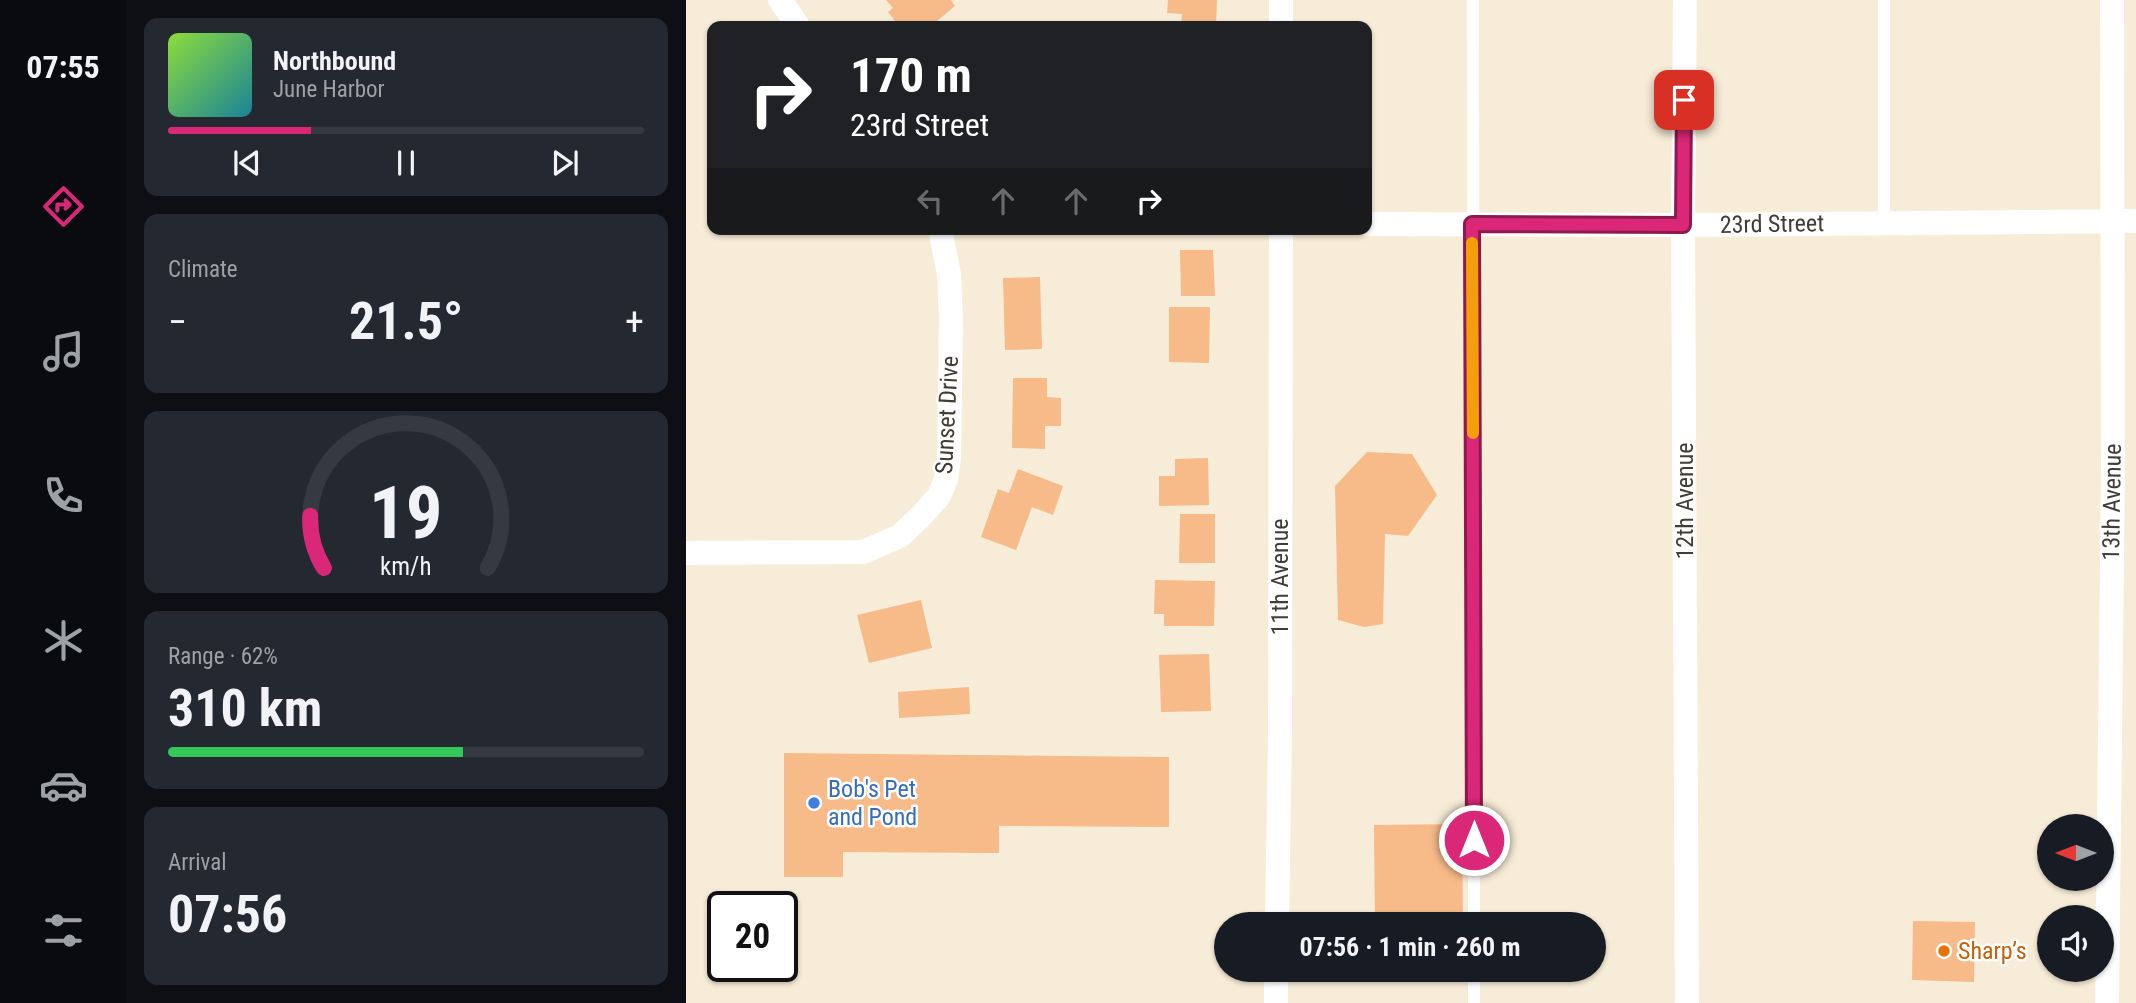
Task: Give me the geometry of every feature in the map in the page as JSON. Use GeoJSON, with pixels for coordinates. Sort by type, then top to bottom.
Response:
{"type":"FeatureCollection","features":[{"type":"Feature","properties":{"kind":"street"},"geometry":{"type":"LineString","coordinates":[[780,0],[795,21]]}},
{"type":"Feature","properties":{"kind":"street"},"geometry":{"type":"LineString","coordinates":[[1281,0],[1281,21]]}},
{"type":"Feature","properties":{"kind":"street","name":"12th Avenue"},"geometry":{"type":"LineString","coordinates":[[1685,0],[1683,225],[1687,1003]]}},
{"type":"Feature","properties":{"kind":"street","name":"13th Avenue"},"geometry":{"type":"LineString","coordinates":[[2107,1003],[2113,470],[2112,0]]}},
{"type":"Feature","properties":{"kind":"street","name":"23rd Street"},"geometry":{"type":"LineString","coordinates":[[1372,224],[1683,225],[2136,221]]}},
{"type":"Feature","properties":{"kind":"street","name":"Sunset Drive"},"geometry":{"type":"LineString","coordinates":[[686,553],[863,552],[900,536],[939,496],[950,458],[951,319],[949,274],[941,235]]}},
{"type":"Feature","properties":{"kind":"street","name":"11th Avenue"},"geometry":{"type":"LineString","coordinates":[[1277,912],[1281,235]]}},
{"type":"Feature","properties":{"kind":"street"},"geometry":{"type":"LineString","coordinates":[[1276,982],[1276,1003]]}},
{"type":"Feature","properties":{"kind":"lane"},"geometry":{"type":"LineString","coordinates":[[1473,0],[1474,912]]}},
{"type":"Feature","properties":{"kind":"lane"},"geometry":{"type":"LineString","coordinates":[[1884,0],[1884,223]]}},
{"type":"Feature","properties":{"kind":"lane"},"geometry":{"type":"LineString","coordinates":[[1474,982],[1474,1003]]}},
{"type":"Feature","properties":{"kind":"building"},"geometry":{"type":"Polygon","coordinates":[[[886,0],[951,0],[955,6],[937,21],[895,21],[888,12],[893,8],[886,0]]]}},
{"type":"Feature","properties":{"kind":"building"},"geometry":{"type":"Polygon","coordinates":[[[1168,0],[1217,0],[1216,21],[1181,21],[1182,14],[1167,13],[1168,0]]]}},
{"type":"Feature","properties":{"kind":"building"},"geometry":{"type":"Polygon","coordinates":[[[1180,250],[1213,250],[1215,296],[1181,296],[1180,250]]]}},
{"type":"Feature","properties":{"kind":"building"},"geometry":{"type":"Polygon","coordinates":[[[1040,277],[1042,349],[1005,350],[1003,278],[1040,277]]]}},
{"type":"Feature","properties":{"kind":"building"},"geometry":{"type":"Polygon","coordinates":[[[1169,307],[1210,307],[1209,363],[1169,362],[1169,307]]]}},
{"type":"Feature","properties":{"kind":"building"},"geometry":{"type":"Polygon","coordinates":[[[1013,378],[1047,378],[1047,397],[1061,398],[1061,426],[1045,426],[1045,449],[1012,448],[1013,378]]]}},
{"type":"Feature","properties":{"kind":"building"},"geometry":{"type":"Polygon","coordinates":[[[1367,452],[1412,454],[1437,495],[1408,536],[1385,534],[1383,624],[1364,627],[1338,620],[1335,486],[1367,452]]]}},
{"type":"Feature","properties":{"kind":"building"},"geometry":{"type":"Polygon","coordinates":[[[1208,458],[1209,505],[1159,506],[1159,476],[1175,476],[1175,459],[1208,458]]]}},
{"type":"Feature","properties":{"kind":"building"},"geometry":{"type":"Polygon","coordinates":[[[1018,469],[1063,486],[1053,515],[1032,507],[1016,550],[981,537],[998,489],[1009,493],[1018,469]]]}},
{"type":"Feature","properties":{"kind":"building"},"geometry":{"type":"Polygon","coordinates":[[[1180,514],[1215,514],[1215,563],[1179,563],[1180,514]]]}},
{"type":"Feature","properties":{"kind":"building"},"geometry":{"type":"Polygon","coordinates":[[[1155,580],[1215,581],[1214,626],[1164,626],[1164,614],[1154,614],[1155,580]]]}},
{"type":"Feature","properties":{"kind":"building"},"geometry":{"type":"Polygon","coordinates":[[[921,600],[932,648],[869,663],[857,615],[921,600]]]}},
{"type":"Feature","properties":{"kind":"building"},"geometry":{"type":"Polygon","coordinates":[[[1209,654],[1211,711],[1161,712],[1159,655],[1209,654]]]}},
{"type":"Feature","properties":{"kind":"building"},"geometry":{"type":"Polygon","coordinates":[[[969,687],[970,714],[899,718],[898,692],[969,687]]]}},
{"type":"Feature","properties":{"kind":"building"},"geometry":{"type":"Polygon","coordinates":[[[784,753],[1169,757],[1169,827],[999,826],[999,853],[843,852],[843,877],[784,877],[784,753]]]}},
{"type":"Feature","properties":{"kind":"building"},"geometry":{"type":"Polygon","coordinates":[[[1462,824],[1463,912],[1375,912],[1374,825],[1462,824]]]}},
{"type":"Feature","properties":{"kind":"building","name":"Sharp’s"},"geometry":{"type":"Polygon","coordinates":[[[1913,921],[1975,922],[1974,982],[1912,980],[1913,921]]]}},
{"type":"Feature","properties":{"kind":"slow traffic"},"geometry":{"type":"LineString","coordinates":[[1472,243],[1473,433]]}},
{"type":"Feature","properties":{"kind":"place","name":"Bob's Pet and Pond"},"geometry":{"type":"Point","coordinates":[814,803]}},
{"type":"Feature","properties":{"kind":"place","name":"Sharp’s"},"geometry":{"type":"Point","coordinates":[1944,951]}},
{"type":"Feature","properties":{"kind":"route"},"geometry":{"type":"LineString","coordinates":[[1474,840],[1472,224],[1683,225],[1684,100]]}}]}
